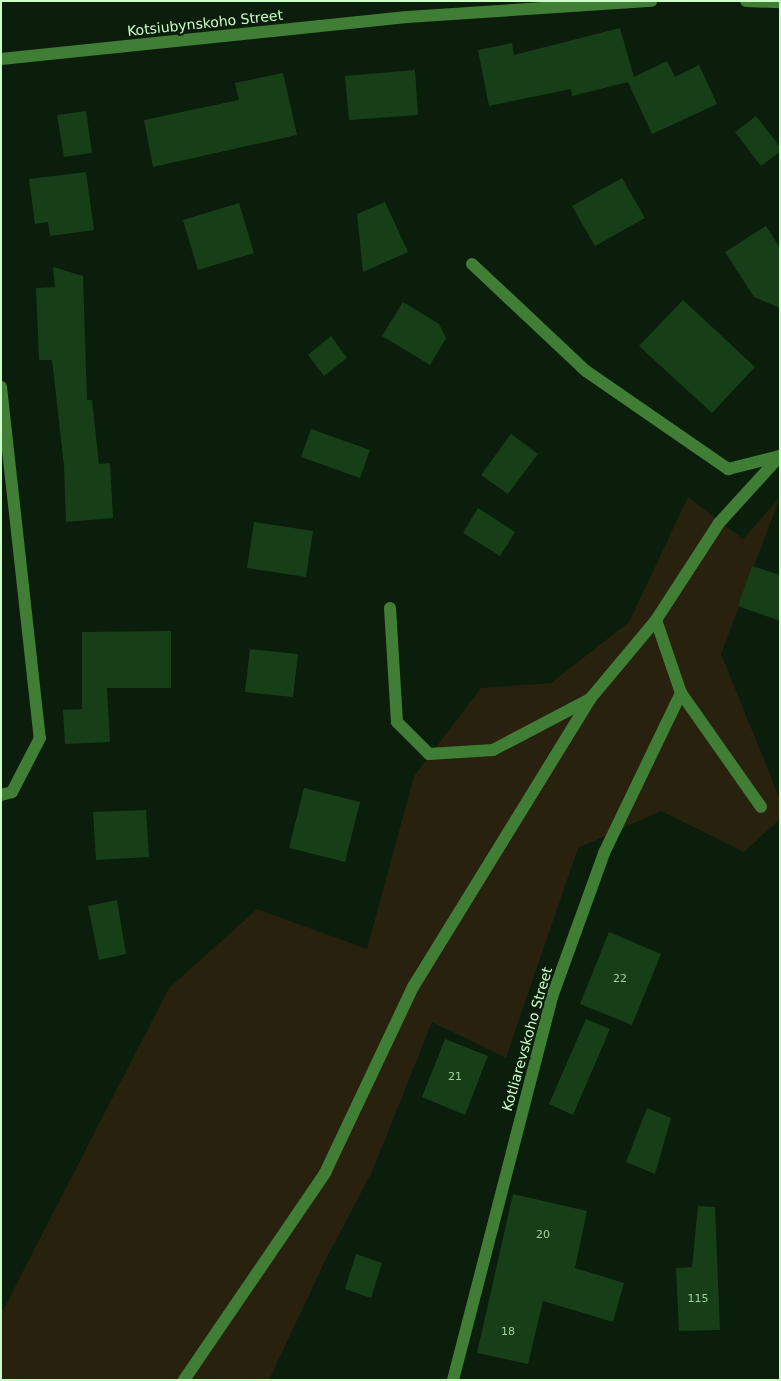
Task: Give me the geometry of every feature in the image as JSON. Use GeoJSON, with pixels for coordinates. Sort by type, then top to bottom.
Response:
{"type":"FeatureCollection","features":[{"type":"Feature","properties":{"kind":"street","name":"Kotsiubynskoho Street"},"geometry":{"type":"LineString","coordinates":[[1,60],[407,17],[651,1]]}},
{"type":"Feature","properties":{"kind":"street"},"geometry":{"type":"LineString","coordinates":[[746,1],[780,2]]}},
{"type":"Feature","properties":{"kind":"street"},"geometry":{"type":"LineString","coordinates":[[472,264],[586,371],[728,470],[780,456]]}},
{"type":"Feature","properties":{"kind":"street"},"geometry":{"type":"LineString","coordinates":[[1,387],[40,738],[12,792],[1,795]]}},
{"type":"Feature","properties":{"kind":"street"},"geometry":{"type":"LineString","coordinates":[[184,1380],[325,1173],[413,986],[590,699],[656,620],[719,523],[780,456]]}},
{"type":"Feature","properties":{"kind":"street"},"geometry":{"type":"LineString","coordinates":[[390,608],[397,722],[429,754],[493,750],[590,699]]}},
{"type":"Feature","properties":{"kind":"street"},"geometry":{"type":"LineString","coordinates":[[656,620],[681,693],[761,807]]}},
{"type":"Feature","properties":{"kind":"street","name":"Kotliarevskoho Street"},"geometry":{"type":"LineString","coordinates":[[453,1380],[552,997],[604,853],[681,693]]}},
{"type":"Feature","properties":{"kind":"shaded area"},"geometry":{"type":"Polygon","coordinates":[[[688,497],[743,539],[780,497],[721,654],[780,799],[780,819],[744,852],[661,811],[578,848],[506,1058],[432,1022],[372,1172],[326,1259],[269,1380],[1,1380],[1,1314],[169,988],[257,909],[367,949],[414,776],[481,688],[551,683],[629,622],[688,497]]]}},
{"type":"Feature","properties":{"kind":"building"},"geometry":{"type":"Polygon","coordinates":[[[620,28],[634,77],[667,61],[675,77],[699,65],[717,104],[652,134],[628,82],[572,96],[571,89],[489,106],[478,50],[512,43],[514,55],[620,28]]]}},
{"type":"Feature","properties":{"kind":"building"},"geometry":{"type":"Polygon","coordinates":[[[415,70],[418,115],[349,120],[345,76],[415,70]]]}},
{"type":"Feature","properties":{"kind":"building"},"geometry":{"type":"Polygon","coordinates":[[[283,73],[297,135],[153,167],[144,120],[239,100],[235,83],[283,73]]]}},
{"type":"Feature","properties":{"kind":"building"},"geometry":{"type":"Polygon","coordinates":[[[86,111],[92,153],[64,157],[57,115],[86,111]]]}},
{"type":"Feature","properties":{"kind":"building"},"geometry":{"type":"Polygon","coordinates":[[[756,116],[780,147],[780,152],[761,166],[735,132],[756,116]]]}},
{"type":"Feature","properties":{"kind":"building"},"geometry":{"type":"Polygon","coordinates":[[[86,172],[94,230],[50,236],[48,222],[35,224],[29,179],[86,172]]]}},
{"type":"Feature","properties":{"kind":"building"},"geometry":{"type":"Polygon","coordinates":[[[622,178],[645,218],[595,246],[572,206],[622,178]]]}},
{"type":"Feature","properties":{"kind":"building"},"geometry":{"type":"Polygon","coordinates":[[[385,202],[408,252],[363,272],[357,214],[385,202]]]}},
{"type":"Feature","properties":{"kind":"building"},"geometry":{"type":"Polygon","coordinates":[[[239,203],[254,253],[198,270],[183,220],[239,203]]]}},
{"type":"Feature","properties":{"kind":"building"},"geometry":{"type":"Polygon","coordinates":[[[766,226],[780,248],[780,308],[754,297],[725,252],[766,226]]]}},
{"type":"Feature","properties":{"kind":"building"},"geometry":{"type":"Polygon","coordinates":[[[53,267],[83,276],[87,400],[92,400],[99,464],[110,463],[113,518],[66,522],[64,466],[52,360],[39,360],[36,288],[55,287],[53,267]]]}},
{"type":"Feature","properties":{"kind":"building"},"geometry":{"type":"Polygon","coordinates":[[[683,300],[755,367],[712,413],[639,346],[683,300]]]}},
{"type":"Feature","properties":{"kind":"building"},"geometry":{"type":"Polygon","coordinates":[[[403,302],[439,324],[446,338],[430,365],[382,336],[403,302]]]}},
{"type":"Feature","properties":{"kind":"building"},"geometry":{"type":"Polygon","coordinates":[[[331,336],[347,358],[324,376],[308,355],[331,336]]]}},
{"type":"Feature","properties":{"kind":"building"},"geometry":{"type":"Polygon","coordinates":[[[311,429],[370,450],[360,478],[301,457],[311,429]]]}},
{"type":"Feature","properties":{"kind":"building"},"geometry":{"type":"Polygon","coordinates":[[[511,434],[538,454],[508,494],[481,475],[511,434]]]}},
{"type":"Feature","properties":{"kind":"building"},"geometry":{"type":"Polygon","coordinates":[[[478,508],[515,532],[500,556],[463,533],[478,508]]]}},
{"type":"Feature","properties":{"kind":"building"},"geometry":{"type":"Polygon","coordinates":[[[254,522],[313,531],[306,577],[247,568],[254,522]]]}},
{"type":"Feature","properties":{"kind":"building"},"geometry":{"type":"Polygon","coordinates":[[[752,566],[780,575],[780,621],[738,606],[752,566]]]}},
{"type":"Feature","properties":{"kind":"building"},"geometry":{"type":"Polygon","coordinates":[[[171,631],[171,688],[107,688],[110,742],[65,744],[63,710],[82,709],[82,632],[171,631]]]}},
{"type":"Feature","properties":{"kind":"building"},"geometry":{"type":"Polygon","coordinates":[[[250,649],[298,654],[293,697],[245,692],[250,649]]]}},
{"type":"Feature","properties":{"kind":"building"},"geometry":{"type":"Polygon","coordinates":[[[304,788],[360,802],[345,862],[289,848],[304,788]]]}},
{"type":"Feature","properties":{"kind":"building"},"geometry":{"type":"Polygon","coordinates":[[[146,810],[149,857],[96,860],[93,812],[146,810]]]}},
{"type":"Feature","properties":{"kind":"building"},"geometry":{"type":"Polygon","coordinates":[[[117,900],[126,954],[99,960],[88,906],[117,900]]]}},
{"type":"Feature","properties":{"kind":"building"},"geometry":{"type":"Polygon","coordinates":[[[609,932],[661,954],[632,1025],[580,1004],[609,932]]]}},
{"type":"Feature","properties":{"kind":"building"},"geometry":{"type":"Polygon","coordinates":[[[586,1019],[610,1029],[573,1115],[549,1104],[586,1019]]]}},
{"type":"Feature","properties":{"kind":"building"},"geometry":{"type":"Polygon","coordinates":[[[445,1039],[488,1056],[465,1115],[422,1097],[445,1039]]]}},
{"type":"Feature","properties":{"kind":"building"},"geometry":{"type":"Polygon","coordinates":[[[647,1108],[671,1118],[655,1174],[626,1162],[647,1108]]]}},
{"type":"Feature","properties":{"kind":"building"},"geometry":{"type":"Polygon","coordinates":[[[513,1194],[587,1211],[575,1268],[624,1283],[613,1322],[543,1301],[528,1364],[477,1353],[513,1194]]]}},
{"type":"Feature","properties":{"kind":"building"},"geometry":{"type":"Polygon","coordinates":[[[698,1206],[715,1207],[720,1330],[679,1331],[676,1268],[692,1267],[698,1206]]]}},
{"type":"Feature","properties":{"kind":"building"},"geometry":{"type":"Polygon","coordinates":[[[356,1254],[382,1263],[371,1298],[345,1289],[356,1254]]]}}]}
